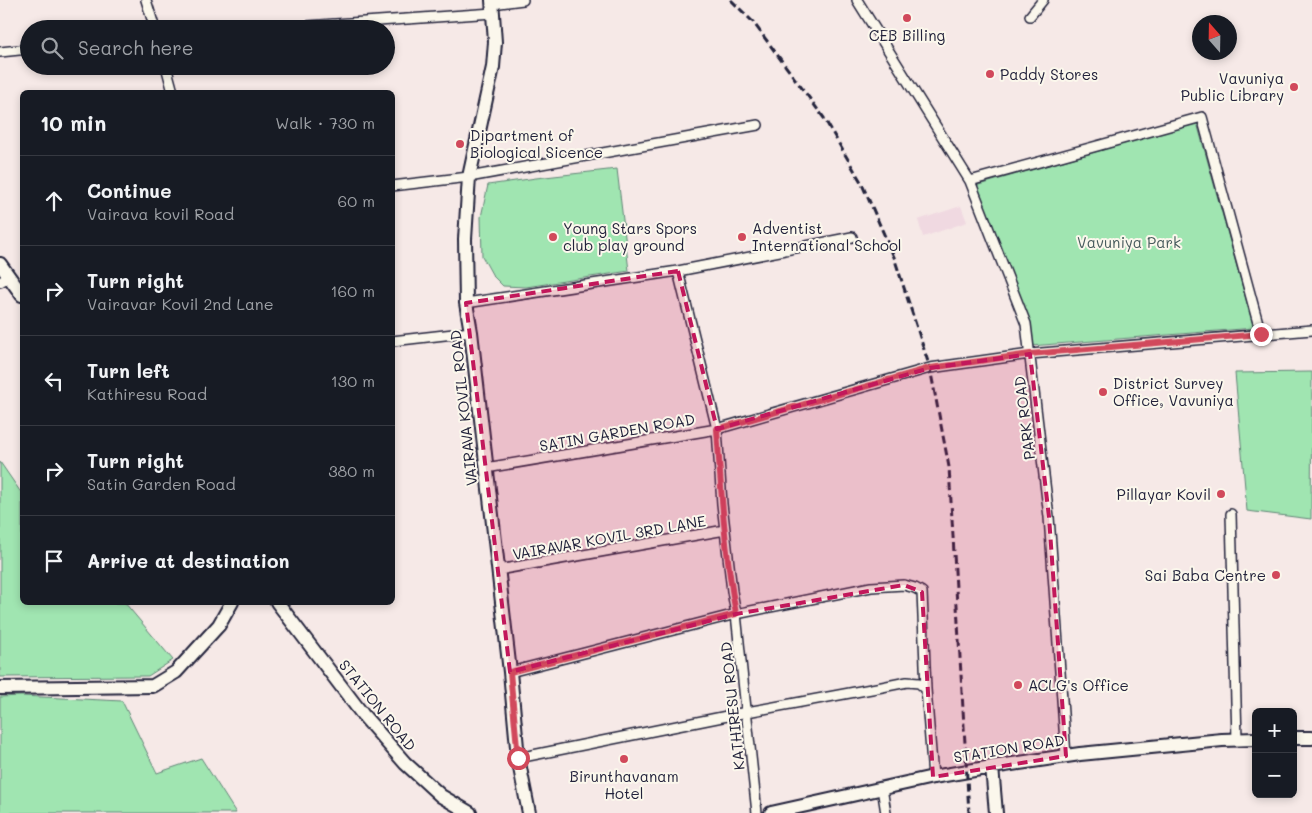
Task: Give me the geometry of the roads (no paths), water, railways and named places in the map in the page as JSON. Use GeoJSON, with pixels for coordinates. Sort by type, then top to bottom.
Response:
{"type":"FeatureCollection","features":[{"type":"Feature","properties":{"kind":"street"},"geometry":{"type":"LineString","coordinates":[[146,0],[152,20]]}},
{"type":"Feature","properties":{"kind":"street"},"geometry":{"type":"LineString","coordinates":[[353,20],[492,6],[524,0]]}},
{"type":"Feature","properties":{"kind":"street","name":"PARK ROAD"},"geometry":{"type":"LineString","coordinates":[[856,0],[970,181],[1026,324],[1049,517],[1066,756]]}},
{"type":"Feature","properties":{"kind":"street"},"geometry":{"type":"LineString","coordinates":[[1030,16],[1043,0]]}},
{"type":"Feature","properties":{"kind":"street","name":"VAIRAVA KOVIL ROAD"},"geometry":{"type":"LineString","coordinates":[[492,6],[495,42],[493,67],[469,177],[464,239],[466,303],[471,332],[510,672],[518,758],[529,813]]}},
{"type":"Feature","properties":{"kind":"street"},"geometry":{"type":"LineString","coordinates":[[0,52],[20,50]]}},
{"type":"Feature","properties":{"kind":"street"},"geometry":{"type":"LineString","coordinates":[[168,75],[172,90]]}},
{"type":"Feature","properties":{"kind":"street"},"geometry":{"type":"LineString","coordinates":[[970,181],[1202,117],[1261,334]]}},
{"type":"Feature","properties":{"kind":"street"},"geometry":{"type":"LineString","coordinates":[[395,186],[469,177],[758,125]]}},
{"type":"Feature","properties":{"kind":"street"},"geometry":{"type":"LineString","coordinates":[[466,303],[678,271],[852,237]]}},
{"type":"Feature","properties":{"kind":"street"},"geometry":{"type":"LineString","coordinates":[[0,264],[4,280],[20,293]]}},
{"type":"Feature","properties":{"kind":"street","name":"KATHIRESU ROAD"},"geometry":{"type":"LineString","coordinates":[[678,271],[717,429],[725,530],[757,813]]}},
{"type":"Feature","properties":{"kind":"street","name":"SATIN GARDEN ROAD"},"geometry":{"type":"LineString","coordinates":[[486,468],[717,429],[930,368],[1030,354],[1312,330]]}},
{"type":"Feature","properties":{"kind":"street"},"geometry":{"type":"LineString","coordinates":[[395,341],[471,332]]}},
{"type":"Feature","properties":{"kind":"street"},"geometry":{"type":"LineString","coordinates":[[1231,514],[1238,740]]}},
{"type":"Feature","properties":{"kind":"street","name":"VAIRAVAR KOVIL 3RD LANE"},"geometry":{"type":"LineString","coordinates":[[498,570],[725,530]]}},
{"type":"Feature","properties":{"kind":"street"},"geometry":{"type":"LineString","coordinates":[[510,672],[736,614],[872,587],[904,585],[922,592],[926,689],[933,777]]}},
{"type":"Feature","properties":{"kind":"street"},"geometry":{"type":"LineString","coordinates":[[0,688],[152,686],[176,672],[219,625],[230,605]]}},
{"type":"Feature","properties":{"kind":"street","name":"STATION ROAD"},"geometry":{"type":"LineString","coordinates":[[278,605],[363,715],[405,764],[441,796],[470,813]]}},
{"type":"Feature","properties":{"kind":"street"},"geometry":{"type":"LineString","coordinates":[[518,758],[907,682],[919,683],[926,689]]}},
{"type":"Feature","properties":{"kind":"street"},"geometry":{"type":"LineString","coordinates":[[1297,738],[1312,738]]}},
{"type":"Feature","properties":{"kind":"street","name":"STATION ROAD"},"geometry":{"type":"LineString","coordinates":[[771,813],[933,777],[992,767],[1080,754],[1222,740],[1252,739]]}},
{"type":"Feature","properties":{"kind":"street"},"geometry":{"type":"LineString","coordinates":[[992,767],[996,813]]}},
{"type":"Feature","properties":{"kind":"street"},"geometry":{"type":"LineString","coordinates":[[882,788],[886,813]]}},
{"type":"Feature","properties":{"kind":"railway"},"geometry":{"type":"LineString","coordinates":[[731,0],[753,22],[824,118],[861,182],[894,257],[930,368],[949,467],[969,813]]}},
{"type":"Feature","properties":{"kind":"place","name":"CEB Billing"},"geometry":{"type":"Point","coordinates":[907,18]}},
{"type":"Feature","properties":{"kind":"place","name":"Paddy Stores"},"geometry":{"type":"Point","coordinates":[990,74]}},
{"type":"Feature","properties":{"kind":"place","name":"Vavuniya Public Library"},"geometry":{"type":"Point","coordinates":[1294,87]}},
{"type":"Feature","properties":{"kind":"place","name":"Dipartment of Biological Sicence"},"geometry":{"type":"Point","coordinates":[460,144]}},
{"type":"Feature","properties":{"kind":"place","name":"Young Stars Spors club play ground"},"geometry":{"type":"Point","coordinates":[553,237]}},
{"type":"Feature","properties":{"kind":"place","name":"Adventist International School"},"geometry":{"type":"Point","coordinates":[742,237]}},
{"type":"Feature","properties":{"kind":"place","name":"District Survey Office, Vavuniya"},"geometry":{"type":"Point","coordinates":[1103,392]}},
{"type":"Feature","properties":{"kind":"place","name":"Pillayar Kovil"},"geometry":{"type":"Point","coordinates":[1221,494]}},
{"type":"Feature","properties":{"kind":"place","name":"Sai Baba Centre"},"geometry":{"type":"Point","coordinates":[1276,575]}},
{"type":"Feature","properties":{"kind":"place","name":"ACLG's Office"},"geometry":{"type":"Point","coordinates":[1018,685]}},
{"type":"Feature","properties":{"kind":"place","name":"Birunthavanam Hotel"},"geometry":{"type":"Point","coordinates":[624,759]}},
{"type":"Feature","properties":{"kind":"park label","name":"Vavuniya Park"},"geometry":{"type":"Point","coordinates":[1129,242]}}]}
